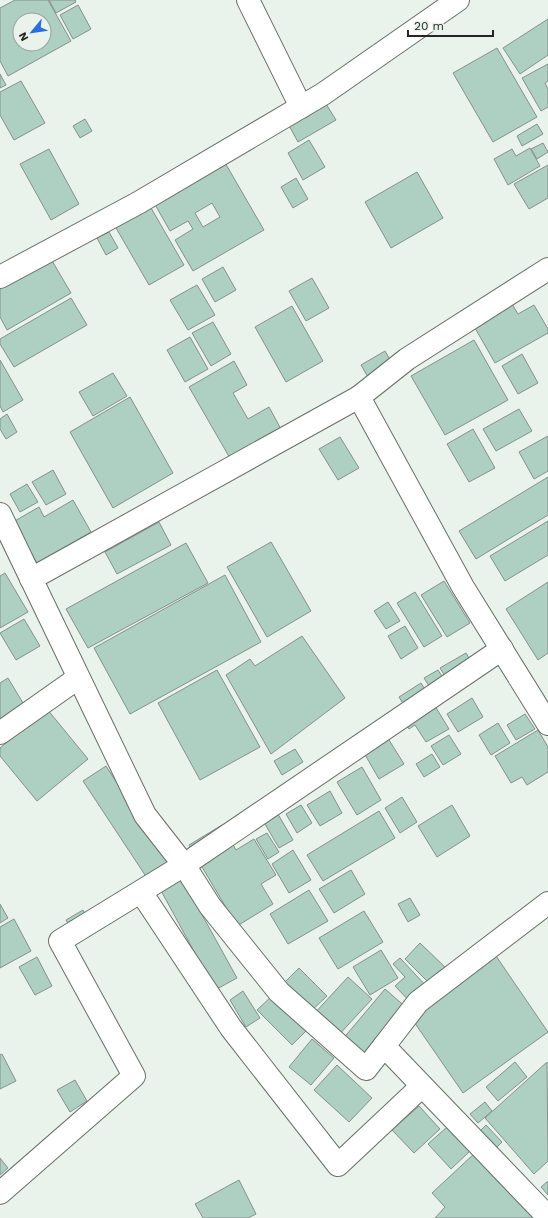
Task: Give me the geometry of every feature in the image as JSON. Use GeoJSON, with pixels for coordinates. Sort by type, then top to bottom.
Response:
{"type":"FeatureCollection","features":[{"type":"Feature","properties":{"kind":"street"},"geometry":{"type":"LineString","coordinates":[[248,0],[301,107]]}},
{"type":"Feature","properties":{"kind":"street"},"geometry":{"type":"LineString","coordinates":[[0,277],[138,203],[301,107],[458,0]]}},
{"type":"Feature","properties":{"kind":"street"},"geometry":{"type":"LineString","coordinates":[[31,579],[359,397],[407,359],[548,269]]}},
{"type":"Feature","properties":{"kind":"street"},"geometry":{"type":"LineString","coordinates":[[359,397],[463,587],[548,724]]}},
{"type":"Feature","properties":{"kind":"street"},"geometry":{"type":"LineString","coordinates":[[0,514],[145,815],[184,865],[210,906],[279,992],[366,1069],[418,1002],[548,903]]}},
{"type":"Feature","properties":{"kind":"street"},"geometry":{"type":"LineString","coordinates":[[0,1193],[134,1076],[60,941],[184,865],[502,650]]}},
{"type":"Feature","properties":{"kind":"street"},"geometry":{"type":"LineString","coordinates":[[0,733],[78,678]]}},
{"type":"Feature","properties":{"kind":"street"},"geometry":{"type":"LineString","coordinates":[[141,892],[231,1028],[338,1165],[422,1086]]}},
{"type":"Feature","properties":{"kind":"street"},"geometry":{"type":"LineString","coordinates":[[384,1046],[548,1217]]}},
{"type":"Feature","properties":{"kind":"building"},"geometry":{"type":"Polygon","coordinates":[[[15,0],[48,0],[71,41],[52,52],[52,12],[12,12],[12,52],[51,52],[8,76],[0,61],[0,8],[15,0]]]}},
{"type":"Feature","properties":{"kind":"building"},"geometry":{"type":"Polygon","coordinates":[[[49,0],[75,0],[76,2],[56,13],[49,0]]]}},
{"type":"Feature","properties":{"kind":"building"},"geometry":{"type":"Polygon","coordinates":[[[78,5],[91,29],[73,39],[60,15],[78,5]]]}},
{"type":"Feature","properties":{"kind":"building"},"geometry":{"type":"Polygon","coordinates":[[[548,19],[548,55],[520,74],[503,48],[548,19]]]}},
{"type":"Feature","properties":{"kind":"building"},"geometry":{"type":"Polygon","coordinates":[[[497,48],[537,117],[493,142],[453,73],[497,48]]]}},
{"type":"Feature","properties":{"kind":"building"},"geometry":{"type":"Polygon","coordinates":[[[548,64],[548,81],[545,83],[548,89],[548,107],[541,111],[522,78],[548,64]]]}},
{"type":"Feature","properties":{"kind":"building"},"geometry":{"type":"Polygon","coordinates":[[[0,74],[6,85],[0,88],[0,74]]]}},
{"type":"Feature","properties":{"kind":"building"},"geometry":{"type":"Polygon","coordinates":[[[21,81],[45,123],[14,140],[0,115],[0,92],[21,81]]]}},
{"type":"Feature","properties":{"kind":"building"},"geometry":{"type":"Polygon","coordinates":[[[323,99],[336,120],[298,142],[286,120],[323,99]]]}},
{"type":"Feature","properties":{"kind":"building"},"geometry":{"type":"Polygon","coordinates":[[[85,119],[92,131],[80,138],[73,126],[85,119]]]}},
{"type":"Feature","properties":{"kind":"building"},"geometry":{"type":"Polygon","coordinates":[[[537,124],[543,134],[522,146],[517,136],[537,124]]]}},
{"type":"Feature","properties":{"kind":"building"},"geometry":{"type":"Polygon","coordinates":[[[309,140],[325,167],[303,180],[288,153],[309,140]]]}},
{"type":"Feature","properties":{"kind":"building"},"geometry":{"type":"Polygon","coordinates":[[[543,143],[548,152],[537,159],[531,149],[543,143]]]}},
{"type":"Feature","properties":{"kind":"building"},"geometry":{"type":"Polygon","coordinates":[[[530,148],[540,166],[508,185],[494,159],[512,149],[516,156],[530,148]]]}},
{"type":"Feature","properties":{"kind":"building"},"geometry":{"type":"Polygon","coordinates":[[[49,149],[79,204],[51,220],[20,164],[49,149]]]}},
{"type":"Feature","properties":{"kind":"building"},"geometry":{"type":"Polygon","coordinates":[[[224,161],[264,230],[193,271],[175,240],[193,229],[188,221],[170,231],[153,201],[224,161]],[[212,203],[195,213],[203,227],[220,217],[212,203]]]}},
{"type":"Feature","properties":{"kind":"building"},"geometry":{"type":"Polygon","coordinates":[[[548,165],[548,198],[529,209],[514,184],[548,165]]]}},
{"type":"Feature","properties":{"kind":"building"},"geometry":{"type":"Polygon","coordinates":[[[417,172],[443,218],[391,248],[365,202],[417,172]]]}},
{"type":"Feature","properties":{"kind":"building"},"geometry":{"type":"Polygon","coordinates":[[[296,178],[308,199],[293,208],[281,187],[296,178]]]}},
{"type":"Feature","properties":{"kind":"building"},"geometry":{"type":"Polygon","coordinates":[[[147,201],[184,265],[149,285],[112,221],[147,201]]]}},
{"type":"Feature","properties":{"kind":"building"},"geometry":{"type":"Polygon","coordinates":[[[109,232],[118,248],[106,255],[97,238],[109,232]]]}},
{"type":"Feature","properties":{"kind":"building"},"geometry":{"type":"Polygon","coordinates":[[[51,259],[71,293],[7,330],[0,317],[0,288],[51,259]]]}},
{"type":"Feature","properties":{"kind":"building"},"geometry":{"type":"Polygon","coordinates":[[[223,267],[236,290],[215,302],[202,279],[223,267]]]}},
{"type":"Feature","properties":{"kind":"building"},"geometry":{"type":"Polygon","coordinates":[[[312,278],[329,308],[306,321],[289,291],[312,278]]]}},
{"type":"Feature","properties":{"kind":"building"},"geometry":{"type":"Polygon","coordinates":[[[197,285],[215,315],[188,330],[170,300],[197,285]]]}},
{"type":"Feature","properties":{"kind":"building"},"geometry":{"type":"Polygon","coordinates":[[[71,298],[87,325],[14,367],[0,344],[0,339],[71,298]]]}},
{"type":"Feature","properties":{"kind":"building"},"geometry":{"type":"Polygon","coordinates":[[[512,304],[518,314],[534,305],[548,329],[548,333],[495,363],[471,321],[512,304]]]}},
{"type":"Feature","properties":{"kind":"building"},"geometry":{"type":"Polygon","coordinates":[[[292,306],[323,361],[286,382],[255,327],[292,306]]]}},
{"type":"Feature","properties":{"kind":"building"},"geometry":{"type":"Polygon","coordinates":[[[213,322],[231,354],[211,366],[192,333],[213,322]]]}},
{"type":"Feature","properties":{"kind":"building"},"geometry":{"type":"Polygon","coordinates":[[[190,337],[208,369],[185,382],[167,350],[190,337]]]}},
{"type":"Feature","properties":{"kind":"building"},"geometry":{"type":"Polygon","coordinates":[[[474,340],[508,400],[445,435],[411,376],[474,340]]]}},
{"type":"Feature","properties":{"kind":"building"},"geometry":{"type":"Polygon","coordinates":[[[385,351],[393,365],[369,379],[361,365],[385,351]]]}},
{"type":"Feature","properties":{"kind":"building"},"geometry":{"type":"Polygon","coordinates":[[[522,354],[538,383],[518,394],[502,366],[522,354]]]}},
{"type":"Feature","properties":{"kind":"building"},"geometry":{"type":"Polygon","coordinates":[[[0,360],[23,400],[3,412],[0,406],[0,360]]]}},
{"type":"Feature","properties":{"kind":"building"},"geometry":{"type":"Polygon","coordinates":[[[234,361],[247,385],[233,393],[248,419],[269,407],[282,431],[231,460],[189,387],[234,361]]]}},
{"type":"Feature","properties":{"kind":"building"},"geometry":{"type":"Polygon","coordinates":[[[113,373],[127,396],[93,416],[79,392],[113,373]]]}},
{"type":"Feature","properties":{"kind":"building"},"geometry":{"type":"Polygon","coordinates":[[[130,397],[173,473],[113,508],[70,432],[130,397]]]}},
{"type":"Feature","properties":{"kind":"building"},"geometry":{"type":"Polygon","coordinates":[[[519,409],[532,431],[496,451],[483,429],[519,409]]]}},
{"type":"Feature","properties":{"kind":"building"},"geometry":{"type":"Polygon","coordinates":[[[7,414],[17,432],[6,439],[0,429],[0,419],[7,414]]]}},
{"type":"Feature","properties":{"kind":"building"},"geometry":{"type":"Polygon","coordinates":[[[473,429],[495,468],[469,482],[447,444],[473,429]]]}},
{"type":"Feature","properties":{"kind":"building"},"geometry":{"type":"Polygon","coordinates":[[[548,436],[548,471],[534,479],[519,452],[548,436]]]}},
{"type":"Feature","properties":{"kind":"building"},"geometry":{"type":"Polygon","coordinates":[[[340,437],[359,468],[338,480],[319,449],[340,437]]]}},
{"type":"Feature","properties":{"kind":"building"},"geometry":{"type":"Polygon","coordinates":[[[53,470],[66,494],[46,505],[32,482],[53,470]]]}},
{"type":"Feature","properties":{"kind":"building"},"geometry":{"type":"Polygon","coordinates":[[[548,477],[548,515],[476,559],[459,531],[548,477]]]}},
{"type":"Feature","properties":{"kind":"building"},"geometry":{"type":"Polygon","coordinates":[[[27,484],[38,502],[20,512],[10,494],[27,484]]]}},
{"type":"Feature","properties":{"kind":"building"},"geometry":{"type":"Polygon","coordinates":[[[73,500],[91,532],[37,563],[13,522],[39,507],[44,517],[73,500]]]}},
{"type":"Feature","properties":{"kind":"building"},"geometry":{"type":"Polygon","coordinates":[[[548,521],[548,555],[505,581],[490,556],[548,521]]]}},
{"type":"Feature","properties":{"kind":"building"},"geometry":{"type":"Polygon","coordinates":[[[159,522],[171,545],[117,574],[105,552],[159,522]]]}},
{"type":"Feature","properties":{"kind":"building"},"geometry":{"type":"Polygon","coordinates":[[[271,542],[311,611],[267,637],[227,567],[271,542]]]}},
{"type":"Feature","properties":{"kind":"building"},"geometry":{"type":"Polygon","coordinates":[[[186,543],[208,583],[88,648],[66,609],[186,543]]]}},
{"type":"Feature","properties":{"kind":"building"},"geometry":{"type":"Polygon","coordinates":[[[5,573],[28,612],[0,628],[0,576],[5,573]]]}},
{"type":"Feature","properties":{"kind":"building"},"geometry":{"type":"Polygon","coordinates":[[[225,575],[261,642],[130,714],[94,648],[225,575]]]}},
{"type":"Feature","properties":{"kind":"building"},"geometry":{"type":"Polygon","coordinates":[[[444,581],[470,623],[447,637],[421,595],[444,581]]]}},
{"type":"Feature","properties":{"kind":"building"},"geometry":{"type":"Polygon","coordinates":[[[548,582],[548,653],[538,660],[506,609],[548,582]]]}},
{"type":"Feature","properties":{"kind":"building"},"geometry":{"type":"Polygon","coordinates":[[[415,592],[442,636],[424,647],[397,603],[415,592]]]}},
{"type":"Feature","properties":{"kind":"building"},"geometry":{"type":"Polygon","coordinates":[[[388,602],[400,621],[386,629],[374,611],[388,602]]]}},
{"type":"Feature","properties":{"kind":"building"},"geometry":{"type":"Polygon","coordinates":[[[24,619],[40,646],[16,660],[0,633],[24,619]]]}},
{"type":"Feature","properties":{"kind":"building"},"geometry":{"type":"Polygon","coordinates":[[[405,626],[418,648],[401,659],[388,636],[405,626]]]}},
{"type":"Feature","properties":{"kind":"building"},"geometry":{"type":"Polygon","coordinates":[[[302,636],[345,698],[271,754],[226,675],[250,659],[255,666],[302,636]]]}},
{"type":"Feature","properties":{"kind":"building"},"geometry":{"type":"Polygon","coordinates":[[[466,653],[478,673],[452,688],[440,668],[466,653]]]}},
{"type":"Feature","properties":{"kind":"building"},"geometry":{"type":"Polygon","coordinates":[[[217,670],[260,747],[200,780],[158,703],[217,670]]]}},
{"type":"Feature","properties":{"kind":"building"},"geometry":{"type":"Polygon","coordinates":[[[438,670],[452,692],[438,700],[424,678],[438,670]]]}},
{"type":"Feature","properties":{"kind":"building"},"geometry":{"type":"Polygon","coordinates":[[[8,678],[26,708],[0,725],[0,683],[8,678]]]}},
{"type":"Feature","properties":{"kind":"building"},"geometry":{"type":"Polygon","coordinates":[[[421,683],[449,729],[426,742],[415,725],[409,729],[403,719],[410,715],[399,697],[421,683]]]}},
{"type":"Feature","properties":{"kind":"building"},"geometry":{"type":"Polygon","coordinates":[[[472,698],[483,717],[458,732],[447,714],[472,698]]]}},
{"type":"Feature","properties":{"kind":"building"},"geometry":{"type":"Polygon","coordinates":[[[47,709],[88,759],[37,801],[0,756],[0,748],[47,709]]]}},
{"type":"Feature","properties":{"kind":"building"},"geometry":{"type":"Polygon","coordinates":[[[525,714],[535,729],[516,740],[507,725],[525,714]]]}},
{"type":"Feature","properties":{"kind":"building"},"geometry":{"type":"Polygon","coordinates":[[[498,723],[510,743],[491,755],[479,735],[498,723]]]}},
{"type":"Feature","properties":{"kind":"building"},"geometry":{"type":"Polygon","coordinates":[[[538,730],[548,747],[548,772],[527,785],[522,777],[511,783],[495,756],[538,730]]]}},
{"type":"Feature","properties":{"kind":"building"},"geometry":{"type":"Polygon","coordinates":[[[384,732],[404,764],[379,779],[360,746],[384,732]]]}},
{"type":"Feature","properties":{"kind":"building"},"geometry":{"type":"Polygon","coordinates":[[[449,735],[461,754],[443,765],[431,746],[449,735]]]}},
{"type":"Feature","properties":{"kind":"building"},"geometry":{"type":"Polygon","coordinates":[[[295,749],[303,762],[282,775],[274,761],[295,749]]]}},
{"type":"Feature","properties":{"kind":"building"},"geometry":{"type":"Polygon","coordinates":[[[432,754],[440,767],[424,777],[416,764],[432,754]]]}},
{"type":"Feature","properties":{"kind":"building"},"geometry":{"type":"Polygon","coordinates":[[[106,766],[169,864],[147,878],[83,781],[106,766]]]}},
{"type":"Feature","properties":{"kind":"building"},"geometry":{"type":"Polygon","coordinates":[[[362,767],[381,800],[357,815],[337,782],[362,767]]]}},
{"type":"Feature","properties":{"kind":"building"},"geometry":{"type":"Polygon","coordinates":[[[330,791],[342,813],[320,826],[307,805],[330,791]]]}},
{"type":"Feature","properties":{"kind":"building"},"geometry":{"type":"Polygon","coordinates":[[[402,797],[417,822],[400,833],[385,808],[402,797]]]}},
{"type":"Feature","properties":{"kind":"building"},"geometry":{"type":"Polygon","coordinates":[[[272,804],[293,840],[279,848],[258,812],[272,804]]]}},
{"type":"Feature","properties":{"kind":"building"},"geometry":{"type":"Polygon","coordinates":[[[301,805],[312,823],[297,833],[286,814],[301,805]]]}},
{"type":"Feature","properties":{"kind":"building"},"geometry":{"type":"Polygon","coordinates":[[[452,805],[470,836],[437,857],[418,826],[452,805]]]}},
{"type":"Feature","properties":{"kind":"building"},"geometry":{"type":"Polygon","coordinates":[[[379,811],[395,838],[323,881],[307,855],[379,811]]]}},
{"type":"Feature","properties":{"kind":"building"},"geometry":{"type":"Polygon","coordinates":[[[222,825],[236,850],[254,839],[276,875],[261,884],[273,904],[237,926],[189,845],[222,825]]]}},
{"type":"Feature","properties":{"kind":"building"},"geometry":{"type":"Polygon","coordinates":[[[267,833],[279,852],[268,859],[256,839],[267,833]]]}},
{"type":"Feature","properties":{"kind":"building"},"geometry":{"type":"Polygon","coordinates":[[[293,850],[311,880],[289,893],[272,864],[293,850]]]}},
{"type":"Feature","properties":{"kind":"building"},"geometry":{"type":"Polygon","coordinates":[[[351,870],[365,894],[334,913],[319,889],[351,870]]]}},
{"type":"Feature","properties":{"kind":"building"},"geometry":{"type":"Polygon","coordinates":[[[180,875],[237,978],[215,990],[159,887],[180,875]]]}},
{"type":"Feature","properties":{"kind":"building"},"geometry":{"type":"Polygon","coordinates":[[[309,890],[328,921],[288,944],[270,914],[309,890]]]}},
{"type":"Feature","properties":{"kind":"building"},"geometry":{"type":"Polygon","coordinates":[[[410,898],[420,915],[408,922],[398,904],[410,898]]]}},
{"type":"Feature","properties":{"kind":"building"},"geometry":{"type":"Polygon","coordinates":[[[0,904],[8,918],[0,923],[0,904]]]}},
{"type":"Feature","properties":{"kind":"building"},"geometry":{"type":"Polygon","coordinates":[[[83,910],[89,920],[72,930],[66,920],[83,910]]]}},
{"type":"Feature","properties":{"kind":"building"},"geometry":{"type":"Polygon","coordinates":[[[364,911],[383,942],[338,969],[319,938],[364,911]]]}},
{"type":"Feature","properties":{"kind":"building"},"geometry":{"type":"Polygon","coordinates":[[[14,919],[31,951],[0,968],[0,927],[14,919]]]}},
{"type":"Feature","properties":{"kind":"building"},"geometry":{"type":"Polygon","coordinates":[[[420,943],[448,970],[432,986],[405,959],[420,943]]]}},
{"type":"Feature","properties":{"kind":"building"},"geometry":{"type":"Polygon","coordinates":[[[381,950],[398,978],[370,995],[353,967],[381,950]]]}},
{"type":"Feature","properties":{"kind":"building"},"geometry":{"type":"Polygon","coordinates":[[[496,956],[548,1032],[463,1093],[410,1016],[496,956]]]}},
{"type":"Feature","properties":{"kind":"building"},"geometry":{"type":"Polygon","coordinates":[[[37,957],[52,986],[35,995],[19,967],[37,957]]]}},
{"type":"Feature","properties":{"kind":"building"},"geometry":{"type":"Polygon","coordinates":[[[400,958],[429,989],[412,1004],[395,986],[405,977],[393,964],[400,958]]]}},
{"type":"Feature","properties":{"kind":"building"},"geometry":{"type":"Polygon","coordinates":[[[299,968],[327,996],[309,1013],[282,985],[299,968]]]}},
{"type":"Feature","properties":{"kind":"building"},"geometry":{"type":"Polygon","coordinates":[[[348,977],[372,999],[336,1038],[312,1016],[348,977]]]}},
{"type":"Feature","properties":{"kind":"building"},"geometry":{"type":"Polygon","coordinates":[[[385,989],[409,1010],[367,1061],[342,1040],[385,989]]]}},
{"type":"Feature","properties":{"kind":"building"},"geometry":{"type":"Polygon","coordinates":[[[243,991],[260,1018],[246,1027],[230,1000],[243,991]]]}},
{"type":"Feature","properties":{"kind":"building"},"geometry":{"type":"Polygon","coordinates":[[[272,996],[306,1031],[292,1045],[257,1010],[272,996]]]}},
{"type":"Feature","properties":{"kind":"building"},"geometry":{"type":"Polygon","coordinates":[[[312,1039],[334,1058],[311,1085],[289,1067],[312,1039]]]}},
{"type":"Feature","properties":{"kind":"building"},"geometry":{"type":"Polygon","coordinates":[[[2,1054],[16,1081],[0,1089],[0,1055],[2,1054]]]}},
{"type":"Feature","properties":{"kind":"building"},"geometry":{"type":"Polygon","coordinates":[[[515,1062],[527,1077],[498,1101],[486,1087],[515,1062]]]}},
{"type":"Feature","properties":{"kind":"building"},"geometry":{"type":"Polygon","coordinates":[[[547,1062],[548,1161],[534,1174],[485,1118],[547,1062]]]}},
{"type":"Feature","properties":{"kind":"building"},"geometry":{"type":"Polygon","coordinates":[[[337,1065],[372,1098],[349,1122],[314,1090],[337,1065]]]}},
{"type":"Feature","properties":{"kind":"building"},"geometry":{"type":"Polygon","coordinates":[[[75,1080],[87,1101],[70,1112],[57,1090],[75,1080]]]}},
{"type":"Feature","properties":{"kind":"building"},"geometry":{"type":"Polygon","coordinates":[[[485,1102],[492,1111],[478,1123],[470,1114],[485,1102]]]}},
{"type":"Feature","properties":{"kind":"building"},"geometry":{"type":"Polygon","coordinates":[[[419,1106],[440,1129],[414,1153],[392,1130],[419,1106]]]}},
{"type":"Feature","properties":{"kind":"building"},"geometry":{"type":"Polygon","coordinates":[[[486,1125],[502,1142],[493,1151],[477,1134],[486,1125]]]}},
{"type":"Feature","properties":{"kind":"building"},"geometry":{"type":"Polygon","coordinates":[[[447,1127],[470,1151],[451,1169],[428,1144],[447,1127]]]}},
{"type":"Feature","properties":{"kind":"building"},"geometry":{"type":"Polygon","coordinates":[[[476,1152],[536,1218],[435,1218],[445,1207],[432,1193],[476,1152]]]}},
{"type":"Feature","properties":{"kind":"building"},"geometry":{"type":"Polygon","coordinates":[[[0,1158],[8,1168],[0,1175],[0,1158]]]}},
{"type":"Feature","properties":{"kind":"building"},"geometry":{"type":"Polygon","coordinates":[[[239,1180],[256,1214],[248,1218],[203,1218],[195,1204],[239,1180]]]}},
{"type":"Feature","properties":{"kind":"building"},"geometry":{"type":"Polygon","coordinates":[[[548,1181],[548,1195],[541,1187],[548,1181]]]}}]}
